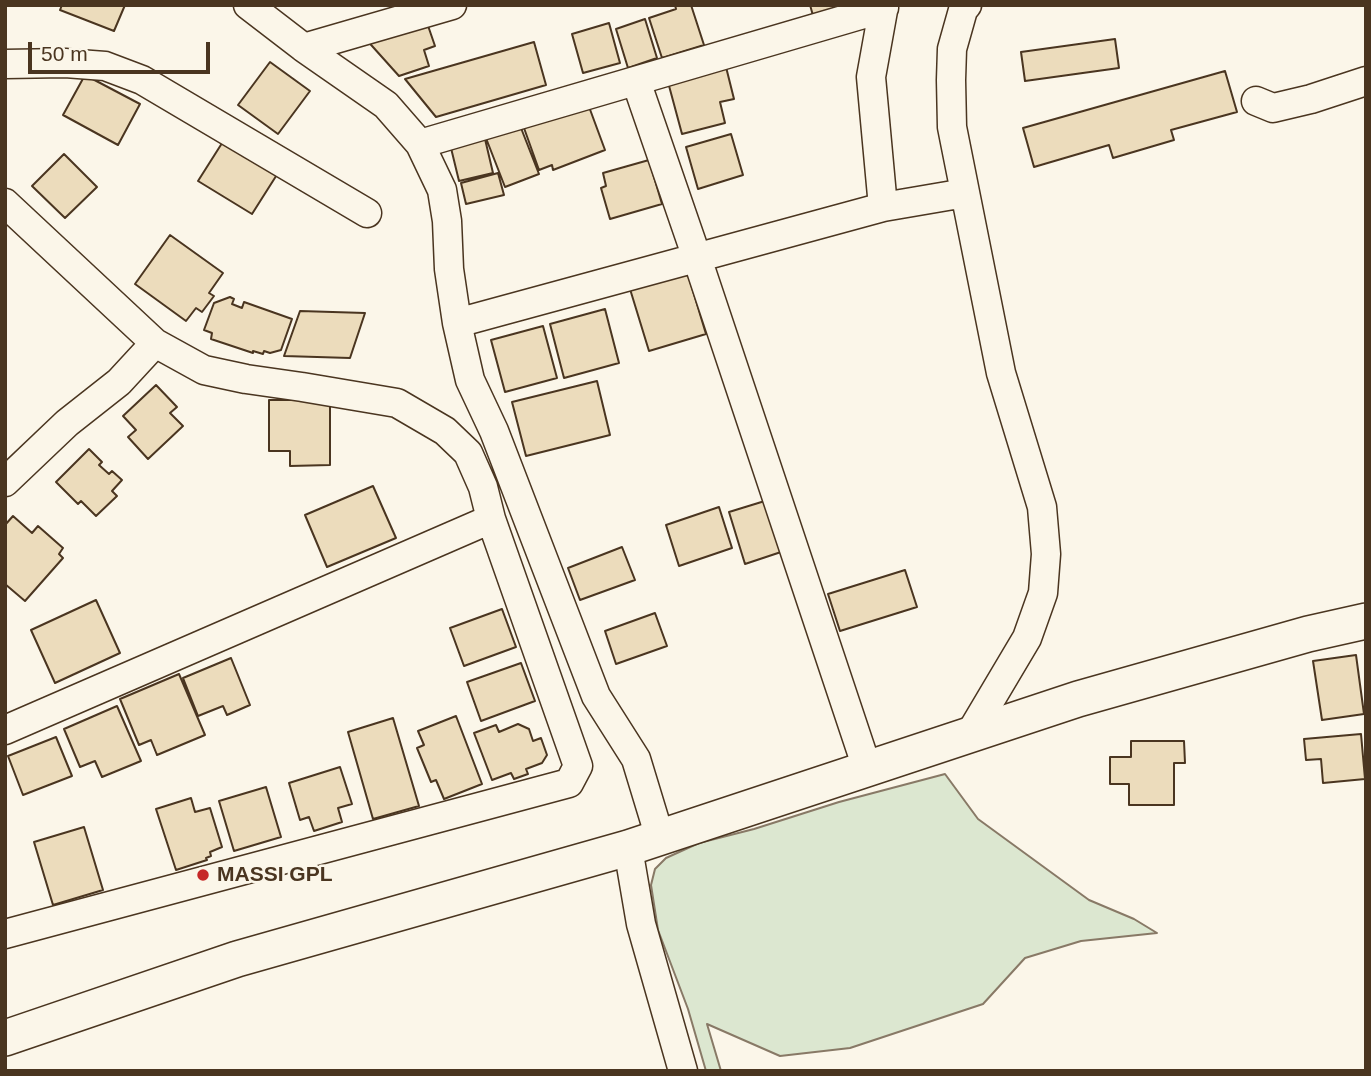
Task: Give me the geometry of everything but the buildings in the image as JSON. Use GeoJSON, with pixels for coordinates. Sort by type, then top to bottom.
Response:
{"type":"FeatureCollection","features":[{"type":"Feature","properties":{"kind":"main road"},"geometry":{"type":"LineString","coordinates":[[5,1038],[237,959],[644,843],[1104,692],[1308,634],[1366,621]]}},
{"type":"Feature","properties":{"kind":"street"},"geometry":{"type":"LineString","coordinates":[[248,5],[386,105],[420,144],[442,190],[447,221],[449,269],[457,323],[470,380],[494,431],[596,696],[636,759],[644,843],[641,924],[683,1071]]}},
{"type":"Feature","properties":{"kind":"street"},"geometry":{"type":"LineString","coordinates":[[304,48],[452,5]]}},
{"type":"Feature","properties":{"kind":"street"},"geometry":{"type":"LineString","coordinates":[[967,5],[963,10],[952,49],[952,127],[1001,373],[1042,507],[1046,554],[1044,593],[1027,638],[970,734]]}},
{"type":"Feature","properties":{"kind":"street"},"geometry":{"type":"LineString","coordinates":[[420,144],[884,7],[871,77],[883,207]]}},
{"type":"Feature","properties":{"kind":"street"},"geometry":{"type":"LineString","coordinates":[[5,64],[65,62],[105,66],[142,79],[367,213]]}},
{"type":"Feature","properties":{"kind":"street"},"geometry":{"type":"LineString","coordinates":[[636,81],[867,768]]}},
{"type":"Feature","properties":{"kind":"street"},"geometry":{"type":"LineString","coordinates":[[1256,101],[1273,108],[1366,81]]}},
{"type":"Feature","properties":{"kind":"street"},"geometry":{"type":"LineString","coordinates":[[457,323],[883,207],[965,193]]}},
{"type":"Feature","properties":{"kind":"street"},"geometry":{"type":"LineString","coordinates":[[5,203],[155,343],[204,370],[397,403],[445,430],[468,453],[483,487],[491,519],[578,766],[569,783],[5,934]]}},
{"type":"Feature","properties":{"kind":"street"},"geometry":{"type":"LineString","coordinates":[[5,482],[67,423],[119,382],[155,343]]}},
{"type":"Feature","properties":{"kind":"street"},"geometry":{"type":"LineString","coordinates":[[5,730],[491,519]]}},
{"type":"Feature","properties":{"kind":"green space"},"geometry":{"type":"Polygon","coordinates":[[[945,774],[978,819],[1089,900],[1134,919],[1157,933],[1081,941],[1025,958],[983,1004],[850,1048],[780,1056],[707,1024],[721,1071],[706,1071],[688,1009],[658,930],[651,885],[655,869],[666,858],[699,843],[945,774]]]}},
{"type":"Feature","properties":{"kind":"place","name":"MASSI GPL"},"geometry":{"type":"Point","coordinates":[203,875]}}]}
